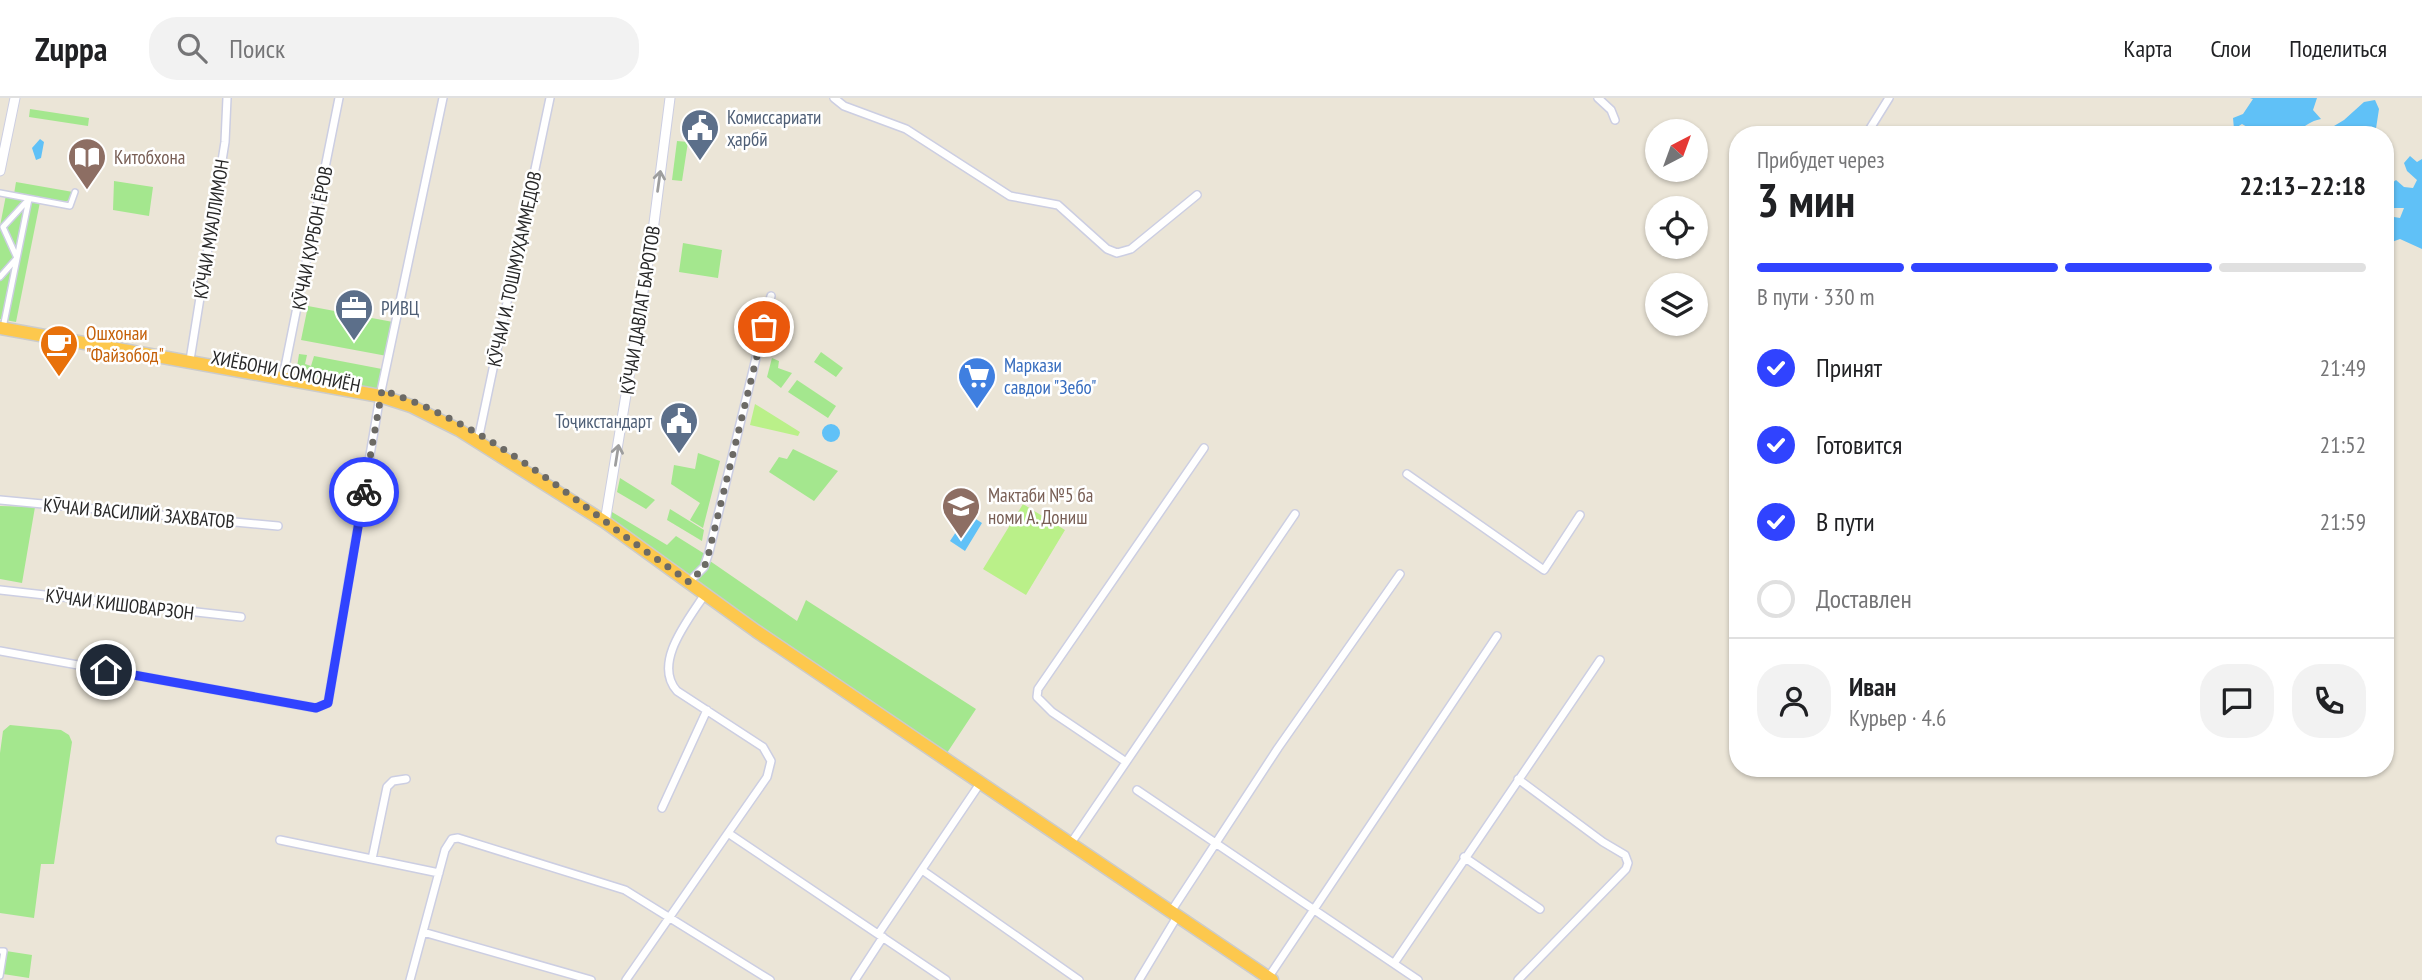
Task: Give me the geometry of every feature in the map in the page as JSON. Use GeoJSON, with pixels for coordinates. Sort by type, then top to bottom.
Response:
{"type":"FeatureCollection","features":[{"type":"Feature","properties":{"kind":"highway","name":"ХИЁБОНИ СОМОНИЁН"},"geometry":{"type":"LineString","coordinates":[[2,321],[381,393],[479,437],[1270,979]]}},
{"type":"Feature","properties":{"kind":"street"},"geometry":{"type":"LineString","coordinates":[[0,171],[15,98]]}},
{"type":"Feature","properties":{"kind":"street","name":"КӮЧАИ МУАЛЛИМОН"},"geometry":{"type":"LineString","coordinates":[[191,357],[225,142],[228,98]]}},
{"type":"Feature","properties":{"kind":"street","name":"КӮЧАИ ҚУРБОН ЁРОВ"},"geometry":{"type":"LineString","coordinates":[[284,373],[338,98]]}},
{"type":"Feature","properties":{"kind":"street"},"geometry":{"type":"LineString","coordinates":[[0,651],[316,708],[328,703],[381,393],[443,98]]}},
{"type":"Feature","properties":{"kind":"street","name":"КӮЧАИ И. ТОШМУҲАММЕДОВ"},"geometry":{"type":"LineString","coordinates":[[479,437],[550,98]]}},
{"type":"Feature","properties":{"kind":"street","name":"КӮЧАИ ДАВЛАТ БАРОТОВ"},"geometry":{"type":"LineString","coordinates":[[605,522],[653,231],[670,98]]}},
{"type":"Feature","properties":{"kind":"street"},"geometry":{"type":"LineString","coordinates":[[834,98],[844,106],[913,132],[1010,196],[1058,205],[1107,249],[1117,253],[1130,248],[1197,195]]}},
{"type":"Feature","properties":{"kind":"street"},"geometry":{"type":"LineString","coordinates":[[1598,98],[1611,110],[1615,120]]}},
{"type":"Feature","properties":{"kind":"street"},"geometry":{"type":"LineString","coordinates":[[1872,126],[1889,98]]}},
{"type":"Feature","properties":{"kind":"street"},"geometry":{"type":"LineString","coordinates":[[0,193],[70,206],[75,192]]}},
{"type":"Feature","properties":{"kind":"street"},"geometry":{"type":"LineString","coordinates":[[2,321],[29,198]]}},
{"type":"Feature","properties":{"kind":"street"},"geometry":{"type":"LineString","coordinates":[[17,258],[3,227],[29,198]]}},
{"type":"Feature","properties":{"kind":"street"},"geometry":{"type":"LineString","coordinates":[[0,276],[17,258]]}},
{"type":"Feature","properties":{"kind":"street"},"geometry":{"type":"LineString","coordinates":[[689,582],[704,568],[711,547],[771,296]]}},
{"type":"Feature","properties":{"kind":"street"},"geometry":{"type":"LineString","coordinates":[[1126,762],[1052,712],[1037,697],[1038,689],[1204,448]]}},
{"type":"Feature","properties":{"kind":"street"},"geometry":{"type":"LineString","coordinates":[[1407,474],[1544,570],[1580,514]]}},
{"type":"Feature","properties":{"kind":"street","name":"КӮЧАИ ВАСИЛИЙ ЗАХВАТОВ"},"geometry":{"type":"LineString","coordinates":[[0,500],[278,526]]}},
{"type":"Feature","properties":{"kind":"street"},"geometry":{"type":"LineString","coordinates":[[1071,843],[1295,514]]}},
{"type":"Feature","properties":{"kind":"street"},"geometry":{"type":"LineString","coordinates":[[1139,980],[1216,843],[1278,748],[1400,574]]}},
{"type":"Feature","properties":{"kind":"street","name":"КӮЧАИ КИШОВАРЗОН"},"geometry":{"type":"LineString","coordinates":[[0,590],[241,617]]}},
{"type":"Feature","properties":{"kind":"street"},"geometry":{"type":"LineString","coordinates":[[626,980],[767,777],[771,761],[763,747],[677,691],[671,684],[667,670],[675,646],[705,594]]}},
{"type":"Feature","properties":{"kind":"street"},"geometry":{"type":"LineString","coordinates":[[1270,979],[1497,636]]}},
{"type":"Feature","properties":{"kind":"street"},"geometry":{"type":"LineString","coordinates":[[1395,962],[1600,660]]}},
{"type":"Feature","properties":{"kind":"street"},"geometry":{"type":"LineString","coordinates":[[662,808],[707,710]]}},
{"type":"Feature","properties":{"kind":"street"},"geometry":{"type":"LineString","coordinates":[[372,859],[387,787],[393,781],[406,779]]}},
{"type":"Feature","properties":{"kind":"street"},"geometry":{"type":"LineString","coordinates":[[1518,779],[1603,842],[1626,855],[1628,863],[1626,869],[1518,980]]}},
{"type":"Feature","properties":{"kind":"street"},"geometry":{"type":"LineString","coordinates":[[855,980],[922,870],[981,782]]}},
{"type":"Feature","properties":{"kind":"street"},"geometry":{"type":"LineString","coordinates":[[1137,790],[1418,980]]}},
{"type":"Feature","properties":{"kind":"street"},"geometry":{"type":"LineString","coordinates":[[728,833],[946,980]]}},
{"type":"Feature","properties":{"kind":"street"},"geometry":{"type":"LineString","coordinates":[[410,980],[449,843],[458,838],[608,883],[671,917],[761,977],[770,980]]}},
{"type":"Feature","properties":{"kind":"street"},"geometry":{"type":"LineString","coordinates":[[280,840],[439,873]]}},
{"type":"Feature","properties":{"kind":"street"},"geometry":{"type":"LineString","coordinates":[[1464,857],[1540,909]]}},
{"type":"Feature","properties":{"kind":"street"},"geometry":{"type":"LineString","coordinates":[[922,870],[1079,980]]}},
{"type":"Feature","properties":{"kind":"street"},"geometry":{"type":"LineString","coordinates":[[423,932],[591,980]]}},
{"type":"Feature","properties":{"kind":"street"},"geometry":{"type":"LineString","coordinates":[[0,951],[4,951],[0,976]]}},
{"type":"Feature","properties":{"kind":"green space"},"geometry":{"type":"Polygon","coordinates":[[[30,109],[89,118],[88,126],[29,117],[30,109]]]}},
{"type":"Feature","properties":{"kind":"green space"},"geometry":{"type":"Polygon","coordinates":[[[677,141],[688,142],[682,181],[672,180],[677,141]]]}},
{"type":"Feature","properties":{"kind":"green space"},"geometry":{"type":"Polygon","coordinates":[[[114,181],[153,187],[149,216],[113,210],[114,181]]]}},
{"type":"Feature","properties":{"kind":"green space"},"geometry":{"type":"Polygon","coordinates":[[[16,182],[73,192],[71,200],[62,202],[14,194],[16,182]]]}},
{"type":"Feature","properties":{"kind":"green space"},"geometry":{"type":"Polygon","coordinates":[[[6,195],[40,202],[16,322],[0,319],[0,226],[6,195]]]}},
{"type":"Feature","properties":{"kind":"green space"},"geometry":{"type":"Polygon","coordinates":[[[683,243],[722,250],[718,278],[679,272],[683,243]]]}},
{"type":"Feature","properties":{"kind":"green space"},"geometry":{"type":"Polygon","coordinates":[[[308,306],[393,322],[387,356],[301,340],[308,306]]]}},
{"type":"Feature","properties":{"kind":"green space"},"geometry":{"type":"Polygon","coordinates":[[[821,352],[843,368],[836,377],[814,362],[821,352]]]}},
{"type":"Feature","properties":{"kind":"green space"},"geometry":{"type":"Polygon","coordinates":[[[299,354],[307,355],[305,364],[311,366],[314,356],[382,369],[378,390],[296,374],[299,354]]]}},
{"type":"Feature","properties":{"kind":"green space"},"geometry":{"type":"Polygon","coordinates":[[[772,358],[779,361],[778,368],[792,373],[781,388],[767,377],[772,358]]]}},
{"type":"Feature","properties":{"kind":"green space"},"geometry":{"type":"Polygon","coordinates":[[[797,380],[836,406],[828,418],[788,392],[797,380]]]}},
{"type":"Feature","properties":{"kind":"green space"},"geometry":{"type":"Polygon","coordinates":[[[755,404],[800,432],[798,436],[750,425],[755,404]]]}},
{"type":"Feature","properties":{"kind":"green space"},"geometry":{"type":"Polygon","coordinates":[[[793,449],[838,471],[814,501],[769,472],[779,457],[787,459],[793,449]]]}},
{"type":"Feature","properties":{"kind":"green space"},"geometry":{"type":"Polygon","coordinates":[[[698,453],[720,461],[703,528],[690,520],[700,503],[671,484],[674,465],[695,469],[698,453]]]}},
{"type":"Feature","properties":{"kind":"green space"},"geometry":{"type":"Polygon","coordinates":[[[620,478],[655,500],[646,509],[617,492],[620,478]]]}},
{"type":"Feature","properties":{"kind":"green space"},"geometry":{"type":"Polygon","coordinates":[[[1023,504],[1065,530],[1026,595],[983,569],[1023,504]]]}},
{"type":"Feature","properties":{"kind":"green space"},"geometry":{"type":"Polygon","coordinates":[[[0,506],[35,507],[22,583],[0,579],[0,506]]]}},
{"type":"Feature","properties":{"kind":"green space"},"geometry":{"type":"Polygon","coordinates":[[[607,509],[667,545],[676,536],[708,556],[689,582],[605,522],[607,509]]]}},
{"type":"Feature","properties":{"kind":"green space"},"geometry":{"type":"Polygon","coordinates":[[[670,509],[704,530],[702,541],[667,520],[670,509]]]}},
{"type":"Feature","properties":{"kind":"green space"},"geometry":{"type":"Polygon","coordinates":[[[710,561],[797,621],[806,600],[976,709],[945,756],[693,582],[708,569],[710,561]]]}},
{"type":"Feature","properties":{"kind":"green space"},"geometry":{"type":"Polygon","coordinates":[[[10,725],[61,730],[69,735],[72,742],[54,864],[41,864],[34,918],[0,913],[0,753],[3,731],[10,725]]]}},
{"type":"Feature","properties":{"kind":"green space"},"geometry":{"type":"Polygon","coordinates":[[[6,951],[32,955],[29,978],[3,974],[6,951]]]}},
{"type":"Feature","properties":{"kind":"water"},"geometry":{"type":"Polygon","coordinates":[[[2250,98],[2317,98],[2313,110],[2321,119],[2305,126],[2234,126],[2233,118],[2243,114],[2253,99],[2250,98]]]}},
{"type":"Feature","properties":{"kind":"water"},"geometry":{"type":"Polygon","coordinates":[[[2375,100],[2379,109],[2376,126],[2334,126],[2344,120],[2364,102],[2375,100]]]}},
{"type":"Feature","properties":{"kind":"water"},"geometry":{"type":"Polygon","coordinates":[[[40,139],[44,142],[41,158],[36,160],[32,148],[40,139]]]}},
{"type":"Feature","properties":{"kind":"water"},"geometry":{"type":"Polygon","coordinates":[[[2410,156],[2417,162],[2422,159],[2422,249],[2400,239],[2394,241],[2394,217],[2400,218],[2404,208],[2394,208],[2394,182],[2413,188],[2417,180],[2407,171],[2404,163],[2410,156]]]}},
{"type":"Feature","properties":{"kind":"water"},"geometry":{"type":"Polygon","coordinates":[[[831,424],[839,429],[840,433],[835,441],[831,442],[823,437],[822,433],[827,425],[831,424]]]}},
{"type":"Feature","properties":{"kind":"water"},"geometry":{"type":"Polygon","coordinates":[[[968,514],[982,523],[965,551],[950,541],[968,514]]]}},
{"type":"Feature","properties":{"kind":"way so far"},"geometry":{"type":"LineString","coordinates":[[364,492],[382,390],[436,410],[480,434],[574,495],[605,522],[689,582],[704,568],[708,556],[764,327]]}},
{"type":"Feature","properties":{"kind":"place","name":"Комиссариати ҳарбӣ"},"geometry":{"type":"Point","coordinates":[700,162]}},
{"type":"Feature","properties":{"kind":"place","name":"Китобхона"},"geometry":{"type":"Point","coordinates":[87,191]}},
{"type":"Feature","properties":{"kind":"place","name":"РИВЦ"},"geometry":{"type":"Point","coordinates":[354,342]}},
{"type":"Feature","properties":{"kind":"place","name":"Ошхонаи \"Файзобод\""},"geometry":{"type":"Point","coordinates":[59,378]}},
{"type":"Feature","properties":{"kind":"place","name":"Маркази савдои \"Зебо\""},"geometry":{"type":"Point","coordinates":[977,410]}},
{"type":"Feature","properties":{"kind":"place","name":"Тоҷикстандарт"},"geometry":{"type":"Point","coordinates":[679,455]}},
{"type":"Feature","properties":{"kind":"place","name":"Мактаби №5 ба номи А. Дониш"},"geometry":{"type":"Point","coordinates":[961,540]}},
{"type":"Feature","properties":{"kind":"route"},"geometry":{"type":"LineString","coordinates":[[106,670],[316,708],[320,704],[328,703],[364,492]]}}]}
